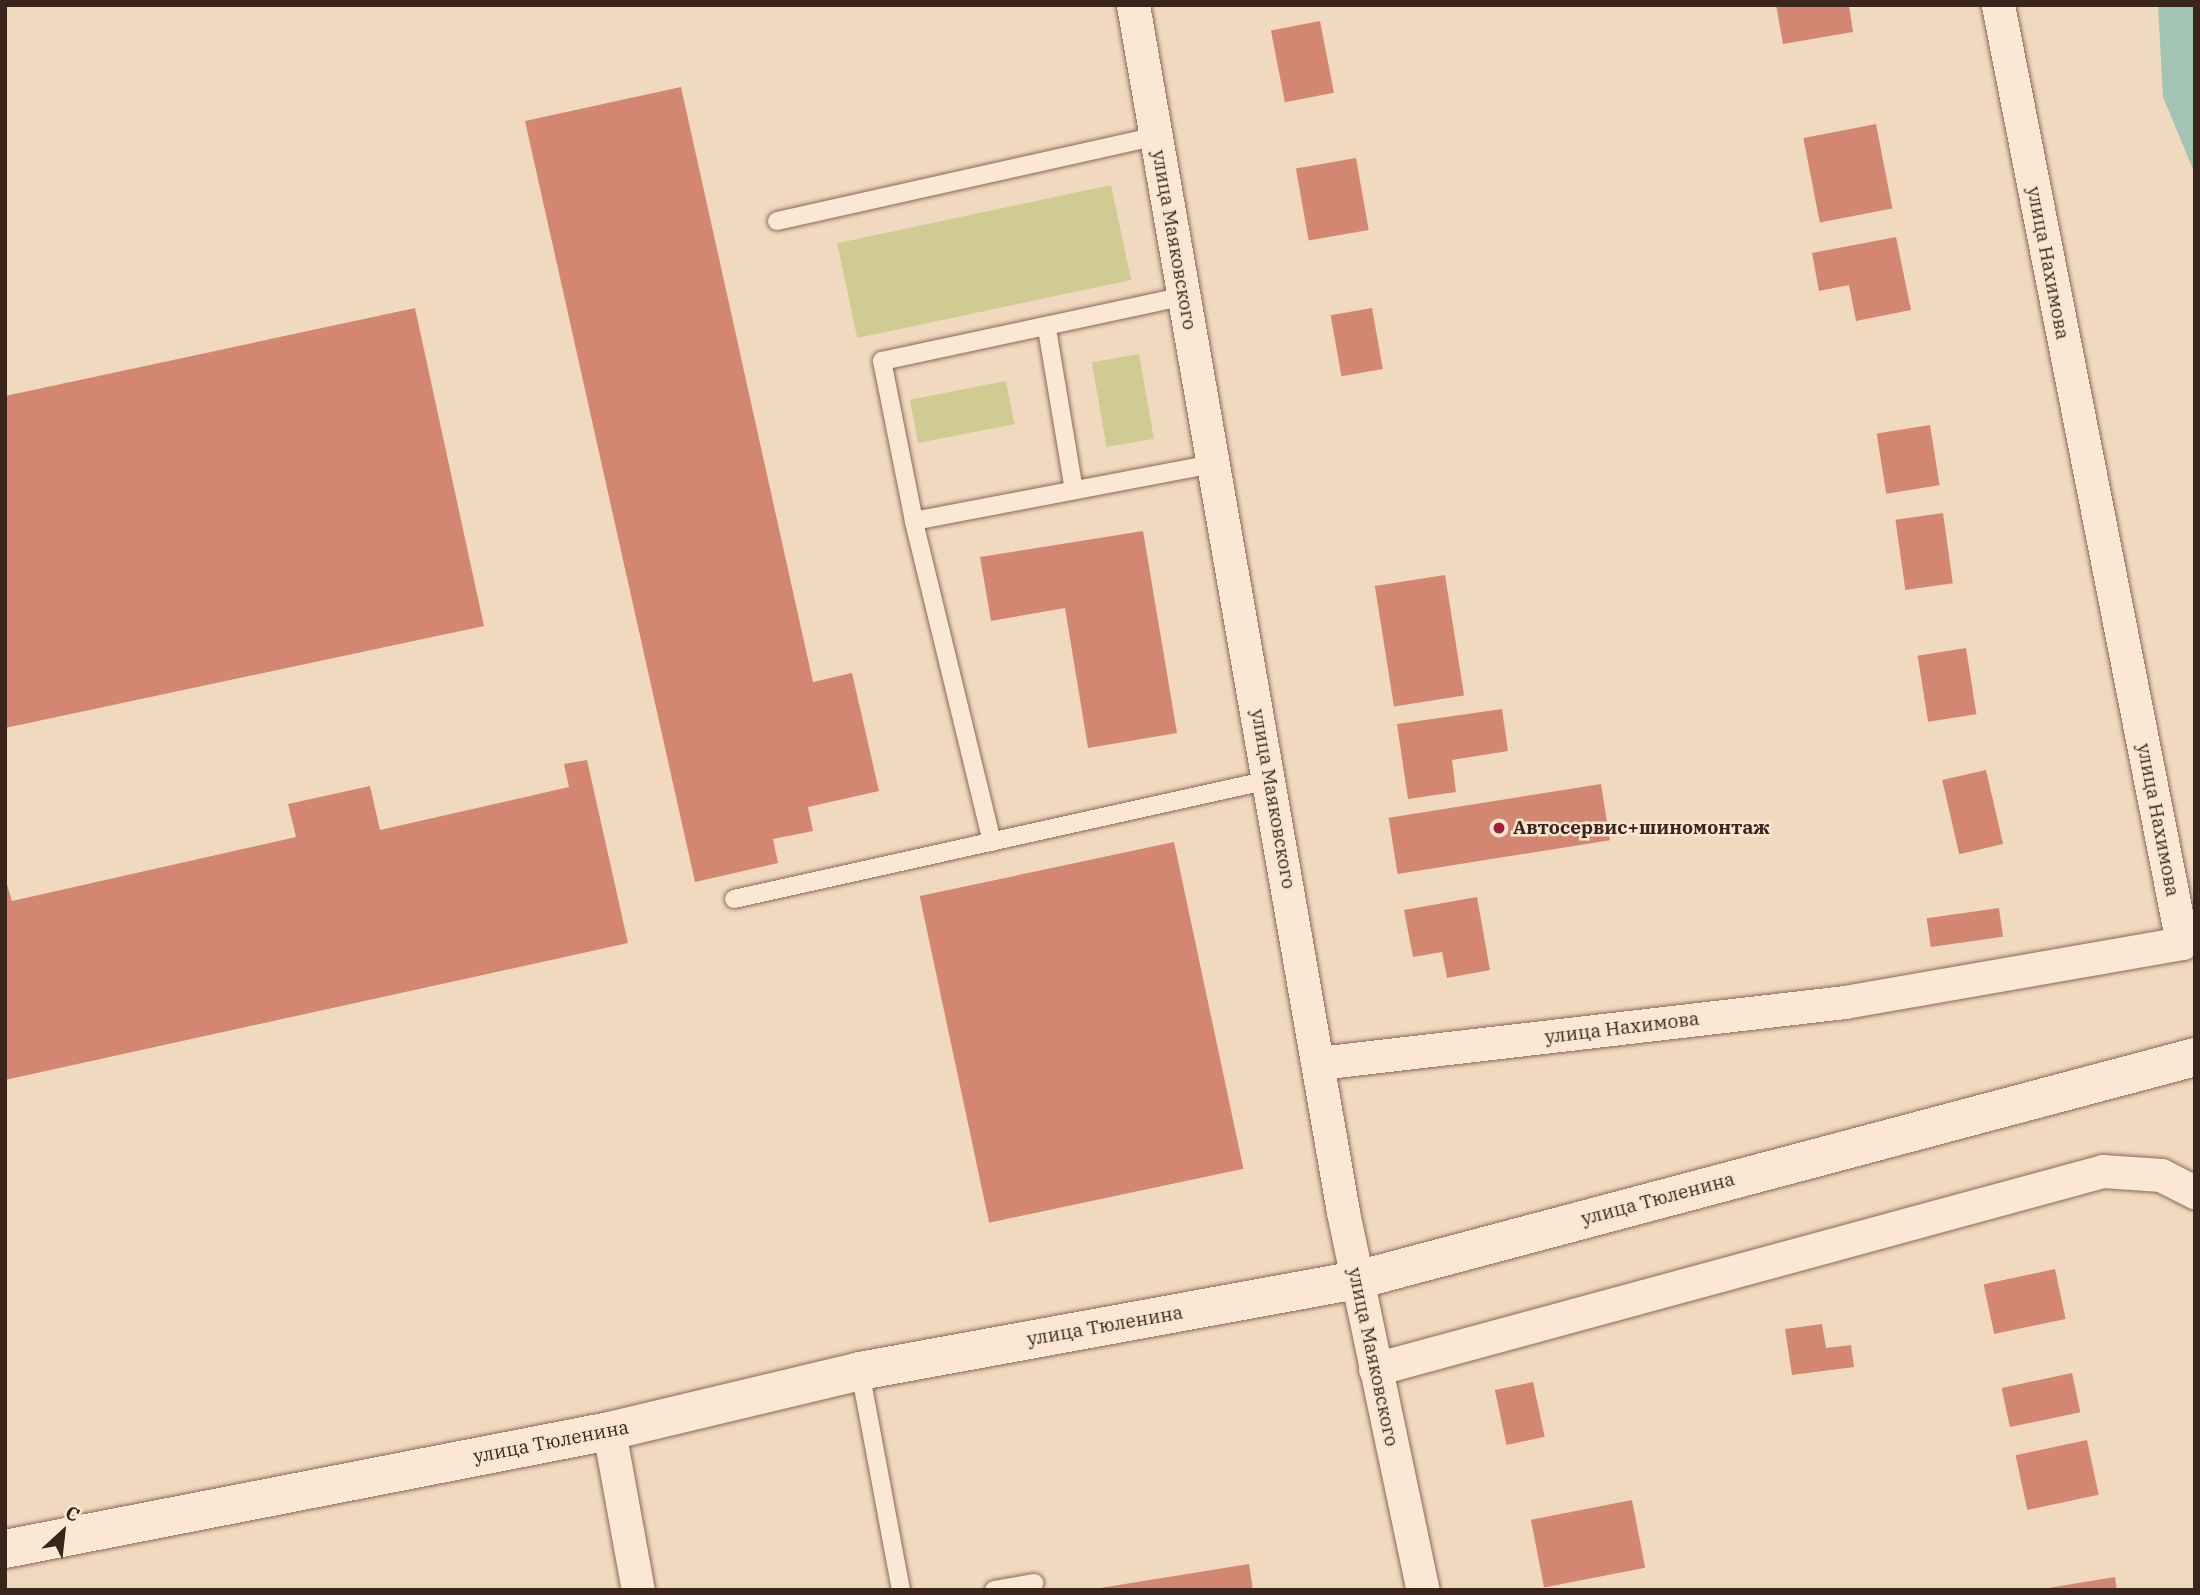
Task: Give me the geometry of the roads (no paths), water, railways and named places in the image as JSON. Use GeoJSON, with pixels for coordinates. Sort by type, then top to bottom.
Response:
{"type":"FeatureCollection","features":[{"type":"Feature","properties":{"kind":"main road","name":"улица Тюленина"},"geometry":{"type":"LineString","coordinates":[[5,1549],[609,1431],[860,1371],[1357,1280],[2195,1057]]}},
{"type":"Feature","properties":{"kind":"street","name":"улица Маяковского"},"geometry":{"type":"LineString","coordinates":[[1133,5],[1357,1280],[1423,1590]]}},
{"type":"Feature","properties":{"kind":"street","name":"улица Нахимова"},"geometry":{"type":"LineString","coordinates":[[1319,1063],[1845,1002],[2182,943],[1998,5]]}},
{"type":"Feature","properties":{"kind":"street"},"geometry":{"type":"LineString","coordinates":[[1374,1369],[2103,1171],[2161,1175],[2195,1192]]}},
{"type":"Feature","properties":{"kind":"street"},"geometry":{"type":"LineString","coordinates":[[609,1431],[638,1590]]}},
{"type":"Feature","properties":{"kind":"lane"},"geometry":{"type":"LineString","coordinates":[[777,221],[1156,136]]}},
{"type":"Feature","properties":{"kind":"lane"},"geometry":{"type":"LineString","coordinates":[[992,842],[914,522],[882,361],[1047,329],[1184,296]]}},
{"type":"Feature","properties":{"kind":"lane"},"geometry":{"type":"LineString","coordinates":[[1047,329],[1074,490]]}},
{"type":"Feature","properties":{"kind":"lane"},"geometry":{"type":"LineString","coordinates":[[914,522],[1214,464]]}},
{"type":"Feature","properties":{"kind":"lane"},"geometry":{"type":"LineString","coordinates":[[734,899],[1269,780]]}},
{"type":"Feature","properties":{"kind":"lane"},"geometry":{"type":"LineString","coordinates":[[860,1371],[901,1590]]}},
{"type":"Feature","properties":{"kind":"lane"},"geometry":{"type":"LineString","coordinates":[[994,1590],[1034,1583]]}},
{"type":"Feature","properties":{"kind":"place","name":"Автосервис+шиномонтаж"},"geometry":{"type":"Point","coordinates":[1499,828]}}]}
